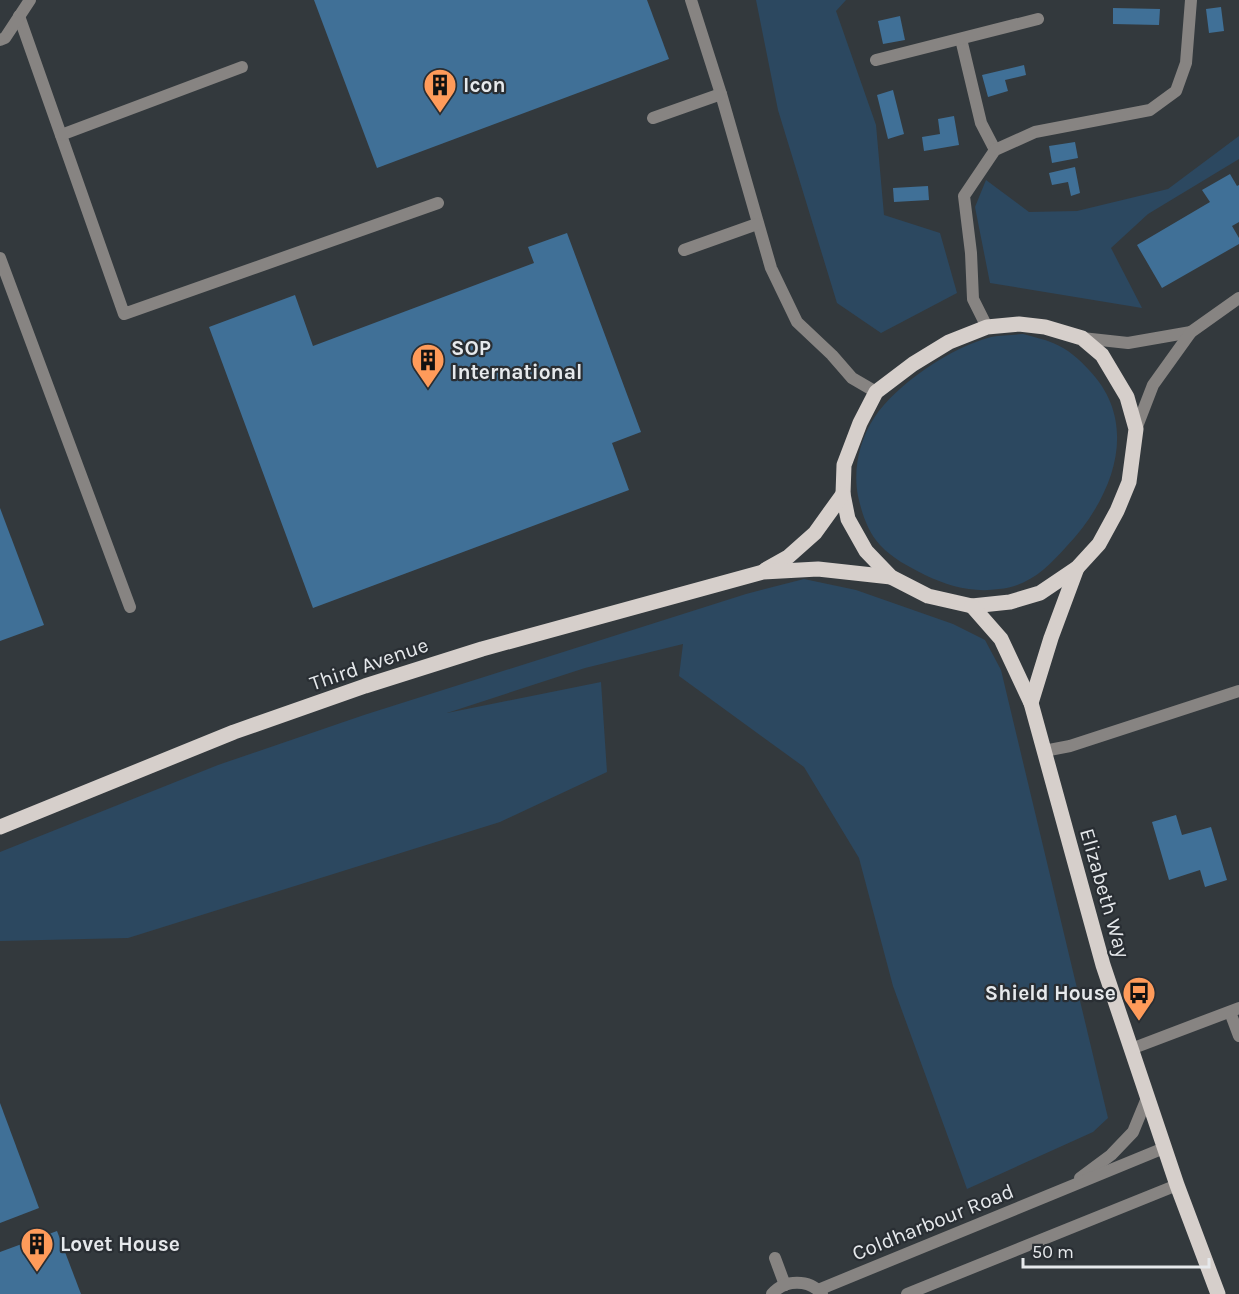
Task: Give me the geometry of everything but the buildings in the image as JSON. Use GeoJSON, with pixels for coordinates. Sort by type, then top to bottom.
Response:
{"type":"FeatureCollection","features":[{"type":"Feature","properties":{"kind":"main road"},"geometry":{"type":"LineString","coordinates":[[1027,325],[1045,327],[1082,338],[1102,355],[1116,376],[1127,397],[1136,429],[1129,482],[1117,511],[1099,543],[1077,568],[1040,593],[1010,602],[972,606],[928,596],[891,577],[866,551],[848,519],[843,494],[844,465],[860,423],[876,392],[913,364],[949,342],[987,327],[1027,325]]}},
{"type":"Feature","properties":{"kind":"main road","name":"Third Avenue"},"geometry":{"type":"LineString","coordinates":[[763,572],[788,557],[815,533],[843,494]]}},
{"type":"Feature","properties":{"kind":"main road"},"geometry":{"type":"LineString","coordinates":[[1031,703],[1051,638],[1077,568]]}},
{"type":"Feature","properties":{"kind":"main road","name":"Third Avenue"},"geometry":{"type":"LineString","coordinates":[[0,827],[234,732],[365,686],[482,649],[763,572],[818,569],[891,577]]}},
{"type":"Feature","properties":{"kind":"main road","name":"Elizabeth Way"},"geometry":{"type":"LineString","coordinates":[[972,606],[1001,639],[1031,703],[1103,965],[1164,1148],[1218,1294]]}},
{"type":"Feature","properties":{"kind":"street"},"geometry":{"type":"LineString","coordinates":[[0,40],[5,38],[30,0]]}},
{"type":"Feature","properties":{"kind":"street"},"geometry":{"type":"LineString","coordinates":[[692,0],[771,268],[797,322],[832,355],[852,378],[876,392]]}},
{"type":"Feature","properties":{"kind":"street"},"geometry":{"type":"LineString","coordinates":[[987,327],[973,299],[971,253],[964,196],[994,150],[1035,132],[1150,110],[1176,91],[1186,63],[1191,0]]}},
{"type":"Feature","properties":{"kind":"street"},"geometry":{"type":"LineString","coordinates":[[19,16],[124,314],[438,204]]}},
{"type":"Feature","properties":{"kind":"street"},"geometry":{"type":"LineString","coordinates":[[876,60],[1038,19]]}},
{"type":"Feature","properties":{"kind":"street"},"geometry":{"type":"LineString","coordinates":[[962,39],[981,123],[994,150]]}},
{"type":"Feature","properties":{"kind":"street"},"geometry":{"type":"LineString","coordinates":[[61,135],[242,67]]}},
{"type":"Feature","properties":{"kind":"street"},"geometry":{"type":"LineString","coordinates":[[653,118],[721,94]]}},
{"type":"Feature","properties":{"kind":"street"},"geometry":{"type":"LineString","coordinates":[[684,250],[757,224]]}},
{"type":"Feature","properties":{"kind":"street"},"geometry":{"type":"LineString","coordinates":[[0,258],[130,607]]}},
{"type":"Feature","properties":{"kind":"street"},"geometry":{"type":"LineString","coordinates":[[1136,429],[1153,385],[1191,332],[1239,298]]}},
{"type":"Feature","properties":{"kind":"street"},"geometry":{"type":"LineString","coordinates":[[1082,338],[1128,343],[1191,332]]}},
{"type":"Feature","properties":{"kind":"street"},"geometry":{"type":"LineString","coordinates":[[1044,751],[1070,746],[1239,691]]}},
{"type":"Feature","properties":{"kind":"street"},"geometry":{"type":"LineString","coordinates":[[1131,1048],[1234,1010],[1239,1036]]}},
{"type":"Feature","properties":{"kind":"street","name":"Coldharbour Road"},"geometry":{"type":"LineString","coordinates":[[1062,1191],[1111,1155],[1133,1132],[1147,1098]]}},
{"type":"Feature","properties":{"kind":"street","name":"Coldharbour Road"},"geometry":{"type":"LineString","coordinates":[[785,1284],[802,1283],[820,1292],[1164,1148]]}},
{"type":"Feature","properties":{"kind":"street"},"geometry":{"type":"LineString","coordinates":[[907,1294],[1177,1185]]}},
{"type":"Feature","properties":{"kind":"street"},"geometry":{"type":"LineString","coordinates":[[772,1294],[785,1284],[775,1258]]}},
{"type":"Feature","properties":{"kind":"shaded area"},"geometry":{"type":"Polygon","coordinates":[[[756,0],[846,0],[836,11],[876,125],[884,215],[940,233],[957,293],[881,333],[837,303],[778,110],[756,0]]]}},
{"type":"Feature","properties":{"kind":"shaded area"},"geometry":{"type":"Polygon","coordinates":[[[1239,136],[1239,159],[1148,214],[1111,248],[1142,308],[990,283],[975,207],[986,180],[1029,212],[1077,211],[1168,189],[1239,136]]]}},
{"type":"Feature","properties":{"kind":"shaded area"},"geometry":{"type":"Polygon","coordinates":[[[1023,334],[1058,345],[1068,351],[1089,370],[1105,391],[1114,414],[1117,438],[1115,461],[1096,507],[1082,528],[1059,555],[1037,575],[1019,584],[999,589],[980,590],[952,585],[925,575],[901,562],[880,545],[872,534],[861,509],[856,476],[858,456],[864,436],[884,405],[896,392],[926,368],[976,342],[995,336],[1023,334]]]}},
{"type":"Feature","properties":{"kind":"shaded area"},"geometry":{"type":"Polygon","coordinates":[[[804,579],[856,590],[953,624],[985,640],[1001,670],[1108,1118],[1093,1132],[967,1189],[893,986],[859,858],[804,767],[679,676],[683,644],[585,668],[447,713],[601,682],[607,772],[500,822],[128,938],[0,941],[0,852],[218,765],[364,715],[746,594],[804,579]]]}},
{"type":"Feature","properties":{"kind":"place","name":"Icon"},"geometry":{"type":"Point","coordinates":[440,114]}},
{"type":"Feature","properties":{"kind":"place","name":"SOP International"},"geometry":{"type":"Point","coordinates":[428,389]}},
{"type":"Feature","properties":{"kind":"place","name":"Shield House"},"geometry":{"type":"Point","coordinates":[1139,1022]}},
{"type":"Feature","properties":{"kind":"place","name":"Lovet House"},"geometry":{"type":"Point","coordinates":[37,1273]}}]}
